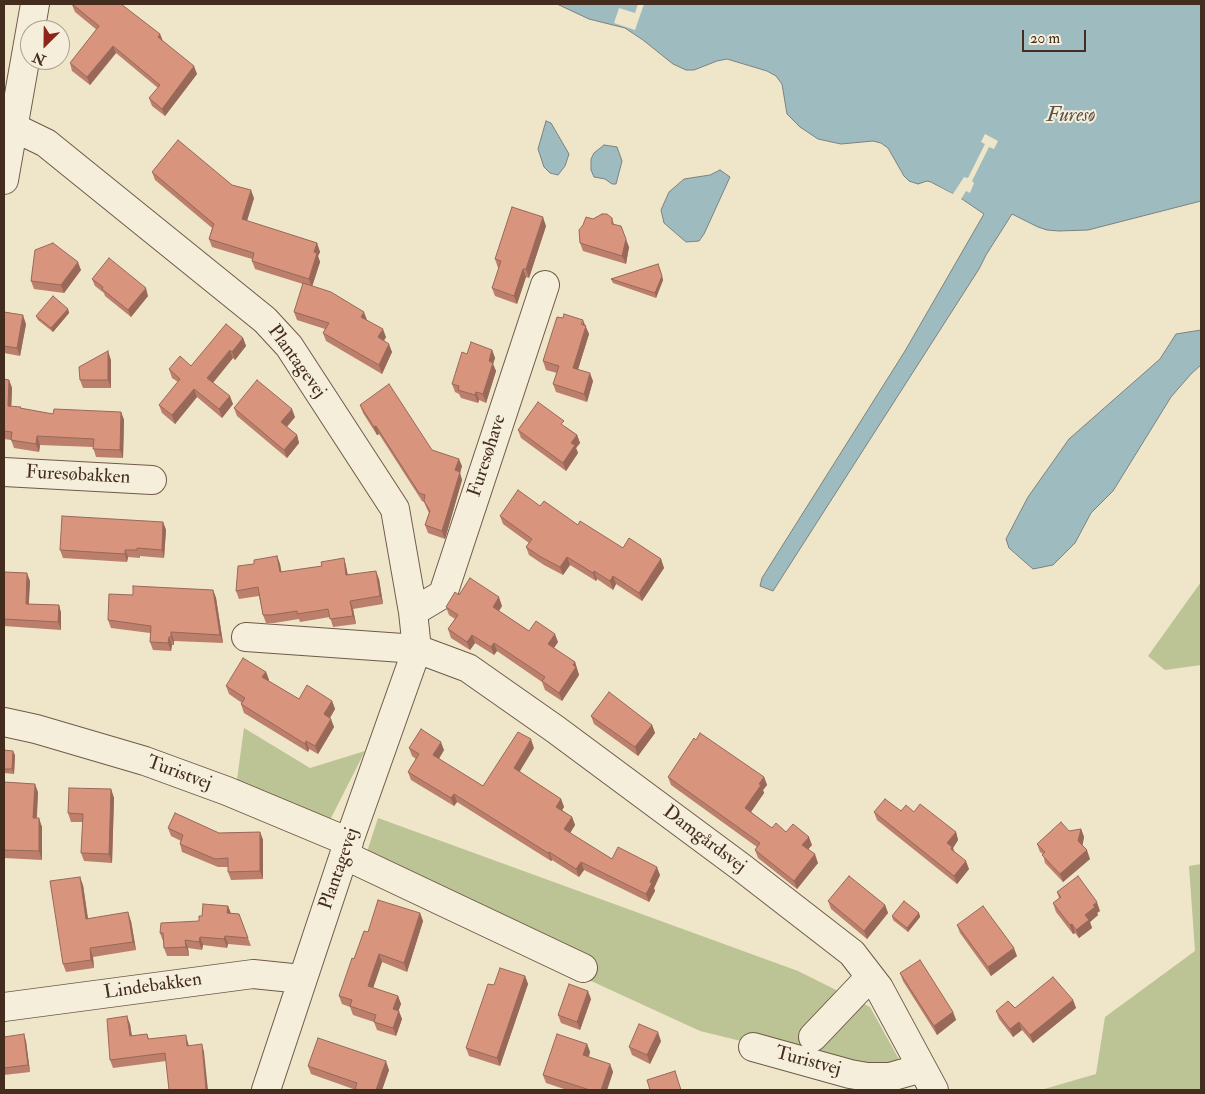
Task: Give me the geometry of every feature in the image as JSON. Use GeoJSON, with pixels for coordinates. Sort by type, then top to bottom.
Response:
{"type":"FeatureCollection","features":[{"type":"Feature","properties":{"kind":"street"},"geometry":{"type":"LineString","coordinates":[[4,180],[8,127],[35,4]]}},
{"type":"Feature","properties":{"kind":"street","name":"Plantagevej"},"geometry":{"type":"LineString","coordinates":[[8,127],[46,144],[265,320],[289,346],[395,509],[413,612],[417,649],[346,849],[266,1090]]}},
{"type":"Feature","properties":{"kind":"street","name":"Furesøhave"},"geometry":{"type":"LineString","coordinates":[[413,612],[443,594],[545,285]]}},
{"type":"Feature","properties":{"kind":"street","name":"Furesøbakken"},"geometry":{"type":"LineString","coordinates":[[4,472],[152,480]]}},
{"type":"Feature","properties":{"kind":"street"},"geometry":{"type":"LineString","coordinates":[[246,637],[417,649]]}},
{"type":"Feature","properties":{"kind":"street","name":"Damgårdsvej"},"geometry":{"type":"LineString","coordinates":[[417,649],[468,668],[555,729],[852,953],[879,988],[928,1079]]}},
{"type":"Feature","properties":{"kind":"street","name":"Turistvej"},"geometry":{"type":"LineString","coordinates":[[4,722],[36,729],[145,761],[227,791],[583,968]]}},
{"type":"Feature","properties":{"kind":"street","name":"Lindebakken"},"geometry":{"type":"LineString","coordinates":[[4,1007],[253,974],[302,979]]}},
{"type":"Feature","properties":{"kind":"street"},"geometry":{"type":"LineString","coordinates":[[813,1038],[870,977]]}},
{"type":"Feature","properties":{"kind":"street","name":"Turistvej"},"geometry":{"type":"LineString","coordinates":[[753,1047],[850,1074],[867,1077],[928,1079]]}},
{"type":"Feature","properties":{"kind":"green space"},"geometry":{"type":"Polygon","coordinates":[[[1201,582],[1201,665],[1165,670],[1148,656],[1201,582]]]}},
{"type":"Feature","properties":{"kind":"green space"},"geometry":{"type":"Polygon","coordinates":[[[244,728],[310,768],[365,751],[330,820],[236,787],[244,728]]]}},
{"type":"Feature","properties":{"kind":"green space"},"geometry":{"type":"Polygon","coordinates":[[[378,818],[798,971],[870,1007],[901,1063],[897,1070],[745,1042],[700,1031],[589,980],[365,858],[378,818]]]}},
{"type":"Feature","properties":{"kind":"green space"},"geometry":{"type":"Polygon","coordinates":[[[1201,864],[1201,1090],[1041,1090],[1096,1074],[1105,1017],[1195,951],[1189,866],[1201,864]]]}},
{"type":"Feature","properties":{"kind":"water","name":"Furesø"},"geometry":{"type":"Polygon","coordinates":[[[557,4],[1201,4],[1201,201],[1088,230],[1047,230],[1012,214],[979,269],[773,591],[760,586],[762,578],[905,351],[984,214],[931,182],[927,181],[918,184],[909,181],[904,176],[888,148],[881,143],[873,141],[841,144],[818,139],[800,127],[787,114],[782,84],[776,76],[767,71],[727,59],[694,70],[686,70],[673,64],[625,28],[589,19],[557,4]]]}},
{"type":"Feature","properties":{"kind":"water"},"geometry":{"type":"Polygon","coordinates":[[[546,121],[551,123],[569,154],[565,166],[558,175],[550,173],[544,167],[538,149],[546,121]]]}},
{"type":"Feature","properties":{"kind":"water"},"geometry":{"type":"Polygon","coordinates":[[[604,145],[617,147],[622,161],[616,184],[594,177],[591,170],[591,159],[594,153],[604,145]]]}},
{"type":"Feature","properties":{"kind":"water"},"geometry":{"type":"Polygon","coordinates":[[[720,170],[730,177],[704,234],[699,241],[686,242],[664,223],[661,210],[669,192],[684,179],[710,175],[720,170]]]}},
{"type":"Feature","properties":{"kind":"water"},"geometry":{"type":"Polygon","coordinates":[[[1201,330],[1201,365],[1171,397],[1113,491],[1091,513],[1075,543],[1053,565],[1033,569],[1009,548],[1006,539],[1028,497],[1069,439],[1160,359],[1176,334],[1201,330]]]}},
{"type":"Feature","properties":{"kind":"pier"},"geometry":{"type":"Polygon","coordinates":[[[638,4],[644,4],[635,30],[614,23],[619,8],[635,13],[638,4]]]}},
{"type":"Feature","properties":{"kind":"pier"},"geometry":{"type":"Polygon","coordinates":[[[985,134],[998,141],[994,149],[989,147],[972,181],[974,183],[970,193],[966,191],[960,201],[934,187],[935,185],[953,194],[964,177],[968,178],[985,144],[981,142],[985,134]]]}},
{"type":"Feature","properties":{"kind":"building"},"geometry":{"type":"Polygon","coordinates":[[[72,4],[121,4],[160,34],[158,37],[194,66],[162,109],[149,98],[160,85],[113,46],[87,77],[70,63],[99,26],[72,4]]]}},
{"type":"Feature","properties":{"kind":"building"},"geometry":{"type":"Polygon","coordinates":[[[178,140],[232,185],[251,190],[242,219],[317,243],[314,252],[317,253],[309,279],[252,261],[254,253],[209,239],[214,224],[152,172],[178,140]]]}},
{"type":"Feature","properties":{"kind":"building"},"geometry":{"type":"Polygon","coordinates":[[[512,207],[543,217],[526,269],[523,269],[514,296],[492,288],[501,261],[495,259],[512,207]]]}},
{"type":"Feature","properties":{"kind":"building"},"geometry":{"type":"Polygon","coordinates":[[[602,214],[607,214],[612,218],[612,224],[621,226],[626,239],[622,256],[580,243],[579,230],[586,217],[593,219],[602,214]]]}},
{"type":"Feature","properties":{"kind":"building"},"geometry":{"type":"Polygon","coordinates":[[[53,243],[78,262],[61,285],[31,281],[35,250],[53,243]]]}},
{"type":"Feature","properties":{"kind":"building"},"geometry":{"type":"Polygon","coordinates":[[[109,258],[146,288],[128,310],[92,279],[109,258]]]}},
{"type":"Feature","properties":{"kind":"building"},"geometry":{"type":"Polygon","coordinates":[[[658,264],[662,276],[655,293],[611,279],[658,264]]]}},
{"type":"Feature","properties":{"kind":"building"},"geometry":{"type":"Polygon","coordinates":[[[303,283],[331,292],[364,312],[361,317],[383,329],[378,337],[389,344],[379,365],[323,333],[329,323],[294,312],[303,283]]]}},
{"type":"Feature","properties":{"kind":"building"},"geometry":{"type":"Polygon","coordinates":[[[53,296],[68,309],[51,328],[36,316],[53,296]]]}},
{"type":"Feature","properties":{"kind":"building"},"geometry":{"type":"Polygon","coordinates":[[[4,312],[23,315],[17,348],[4,346],[4,312]]]}},
{"type":"Feature","properties":{"kind":"building"},"geometry":{"type":"Polygon","coordinates":[[[564,314],[583,320],[581,324],[586,326],[573,368],[590,373],[584,394],[553,384],[559,366],[543,361],[557,317],[563,318],[564,314]]]}},
{"type":"Feature","properties":{"kind":"building"},"geometry":{"type":"Polygon","coordinates":[[[226,324],[243,338],[232,352],[230,350],[207,378],[230,396],[219,409],[194,389],[172,415],[159,405],[180,379],[169,369],[180,356],[191,366],[226,324]]]}},
{"type":"Feature","properties":{"kind":"building"},"geometry":{"type":"Polygon","coordinates":[[[471,342],[492,350],[489,361],[493,363],[483,394],[476,392],[475,395],[458,390],[459,386],[452,384],[462,352],[467,354],[471,342]]]}},
{"type":"Feature","properties":{"kind":"building"},"geometry":{"type":"Polygon","coordinates":[[[108,351],[108,380],[80,380],[79,367],[108,351]]]}},
{"type":"Feature","properties":{"kind":"building"},"geometry":{"type":"Polygon","coordinates":[[[4,379],[9,380],[8,406],[53,414],[54,409],[121,412],[120,450],[93,449],[94,439],[37,436],[36,444],[11,440],[12,432],[4,431],[4,379]]]}},
{"type":"Feature","properties":{"kind":"building"},"geometry":{"type":"Polygon","coordinates":[[[257,380],[292,409],[281,422],[297,435],[284,450],[234,408],[257,380]]]}},
{"type":"Feature","properties":{"kind":"building"},"geometry":{"type":"Polygon","coordinates":[[[389,384],[432,450],[459,459],[455,470],[460,472],[442,531],[425,525],[430,511],[424,501],[425,495],[419,493],[376,426],[374,427],[360,405],[389,384]]]}},
{"type":"Feature","properties":{"kind":"building"},"geometry":{"type":"Polygon","coordinates":[[[538,402],[564,421],[561,424],[577,435],[571,443],[575,445],[563,463],[518,430],[538,402]]]}},
{"type":"Feature","properties":{"kind":"building"},"geometry":{"type":"Polygon","coordinates":[[[518,490],[540,506],[544,501],[578,525],[580,521],[623,548],[629,538],[661,559],[639,593],[613,576],[610,581],[567,557],[560,567],[526,547],[532,539],[500,516],[518,490]]]}},
{"type":"Feature","properties":{"kind":"building"},"geometry":{"type":"Polygon","coordinates":[[[62,516],[163,522],[162,550],[137,548],[137,550],[125,550],[125,554],[60,550],[62,516]]]}},
{"type":"Feature","properties":{"kind":"building"},"geometry":{"type":"Polygon","coordinates":[[[277,556],[280,572],[322,566],[321,562],[344,558],[346,575],[376,571],[380,596],[350,601],[353,616],[330,619],[328,609],[297,614],[297,611],[263,615],[258,587],[236,591],[238,566],[254,564],[254,560],[277,556]]]}},
{"type":"Feature","properties":{"kind":"building"},"geometry":{"type":"Polygon","coordinates":[[[4,572],[27,573],[26,604],[59,605],[58,622],[4,619],[4,572]]]}},
{"type":"Feature","properties":{"kind":"building"},"geometry":{"type":"Polygon","coordinates":[[[470,578],[499,597],[493,607],[529,631],[536,621],[555,634],[548,644],[575,662],[573,665],[576,667],[559,693],[542,681],[545,677],[494,643],[491,647],[472,635],[467,642],[448,629],[458,615],[446,607],[455,592],[459,595],[470,578]]]}},
{"type":"Feature","properties":{"kind":"building"},"geometry":{"type":"Polygon","coordinates":[[[133,586],[213,590],[220,635],[171,632],[168,643],[150,642],[151,626],[108,620],[109,594],[133,595],[133,586]]]}},
{"type":"Feature","properties":{"kind":"building"},"geometry":{"type":"Polygon","coordinates":[[[243,658],[266,672],[262,677],[299,699],[307,685],[332,701],[324,714],[331,719],[315,746],[306,741],[305,744],[241,704],[245,698],[226,686],[243,658]]]}},
{"type":"Feature","properties":{"kind":"building"},"geometry":{"type":"Polygon","coordinates":[[[609,692],[652,725],[635,747],[591,716],[609,692]]]}},
{"type":"Feature","properties":{"kind":"building"},"geometry":{"type":"Polygon","coordinates":[[[421,729],[441,742],[433,755],[483,786],[518,732],[531,739],[514,768],[561,799],[556,807],[572,817],[564,829],[612,859],[618,847],[657,867],[646,894],[581,862],[576,869],[454,794],[451,798],[408,772],[419,754],[409,748],[421,729]]]}},
{"type":"Feature","properties":{"kind":"building"},"geometry":{"type":"Polygon","coordinates":[[[700,733],[764,777],[759,784],[761,785],[745,808],[772,828],[776,823],[786,832],[793,824],[809,837],[802,845],[815,854],[794,881],[755,850],[760,843],[668,777],[694,738],[696,740],[700,733]]]}},
{"type":"Feature","properties":{"kind":"building"},"geometry":{"type":"Polygon","coordinates":[[[4,750],[13,751],[12,769],[4,769],[4,750]]]}},
{"type":"Feature","properties":{"kind":"building"},"geometry":{"type":"Polygon","coordinates":[[[4,782],[35,784],[33,818],[39,818],[39,851],[4,850],[4,782]]]}},
{"type":"Feature","properties":{"kind":"building"},"geometry":{"type":"Polygon","coordinates":[[[69,788],[111,789],[109,854],[81,853],[83,814],[68,813],[69,788]]]}},
{"type":"Feature","properties":{"kind":"building"},"geometry":{"type":"Polygon","coordinates":[[[885,799],[901,811],[906,805],[914,812],[920,804],[956,832],[947,843],[952,847],[951,849],[966,861],[954,876],[874,812],[885,799]]]}},
{"type":"Feature","properties":{"kind":"building"},"geometry":{"type":"Polygon","coordinates":[[[175,813],[219,833],[260,832],[260,871],[228,872],[228,858],[215,859],[180,844],[183,835],[168,828],[175,813]]]}},
{"type":"Feature","properties":{"kind":"building"},"geometry":{"type":"Polygon","coordinates":[[[1061,822],[1069,831],[1081,829],[1078,841],[1087,850],[1060,874],[1042,855],[1045,852],[1037,844],[1061,822]]]}},
{"type":"Feature","properties":{"kind":"building"},"geometry":{"type":"Polygon","coordinates":[[[849,876],[885,905],[864,931],[828,901],[849,876]]]}},
{"type":"Feature","properties":{"kind":"building"},"geometry":{"type":"Polygon","coordinates":[[[1078,876],[1097,902],[1093,905],[1095,907],[1085,915],[1089,920],[1076,930],[1053,903],[1061,897],[1057,892],[1078,876]]]}},
{"type":"Feature","properties":{"kind":"building"},"geometry":{"type":"Polygon","coordinates":[[[80,877],[86,919],[128,912],[133,942],[90,948],[91,960],[63,964],[50,881],[80,877]]]}},
{"type":"Feature","properties":{"kind":"building"},"geometry":{"type":"Polygon","coordinates":[[[378,900],[420,913],[404,963],[379,954],[368,986],[398,996],[393,1009],[399,1011],[393,1028],[374,1022],[376,1015],[350,1006],[352,1000],[339,996],[352,958],[354,959],[364,931],[368,932],[378,900]]]}},
{"type":"Feature","properties":{"kind":"building"},"geometry":{"type":"Polygon","coordinates":[[[904,901],[919,913],[907,928],[892,916],[904,901]]]}},
{"type":"Feature","properties":{"kind":"building"},"geometry":{"type":"Polygon","coordinates":[[[203,904],[228,906],[227,913],[239,914],[248,938],[225,936],[224,939],[200,937],[199,942],[185,940],[186,947],[164,948],[163,933],[160,933],[161,923],[199,921],[199,916],[202,916],[203,904]]]}},
{"type":"Feature","properties":{"kind":"building"},"geometry":{"type":"Polygon","coordinates":[[[983,906],[1014,948],[988,967],[957,925],[983,906]]]}},
{"type":"Feature","properties":{"kind":"building"},"geometry":{"type":"Polygon","coordinates":[[[920,960],[953,1012],[934,1026],[900,973],[920,960]]]}},
{"type":"Feature","properties":{"kind":"building"},"geometry":{"type":"Polygon","coordinates":[[[500,968],[525,976],[497,1058],[466,1048],[488,984],[494,985],[500,968]]]}},
{"type":"Feature","properties":{"kind":"building"},"geometry":{"type":"Polygon","coordinates":[[[1053,977],[1073,1000],[1030,1035],[1019,1022],[1010,1029],[996,1011],[1008,1001],[1015,1008],[1053,977]]]}},
{"type":"Feature","properties":{"kind":"building"},"geometry":{"type":"Polygon","coordinates":[[[569,984],[588,991],[577,1022],[558,1015],[569,984]]]}},
{"type":"Feature","properties":{"kind":"building"},"geometry":{"type":"Polygon","coordinates":[[[127,1016],[130,1036],[147,1034],[148,1039],[186,1035],[187,1046],[202,1044],[206,1090],[169,1090],[165,1053],[110,1060],[107,1019],[127,1016]]]}},
{"type":"Feature","properties":{"kind":"building"},"geometry":{"type":"Polygon","coordinates":[[[639,1024],[658,1032],[647,1055],[629,1047],[639,1024]]]}},
{"type":"Feature","properties":{"kind":"building"},"geometry":{"type":"Polygon","coordinates":[[[24,1034],[28,1065],[4,1068],[4,1037],[24,1034]]]}},
{"type":"Feature","properties":{"kind":"building"},"geometry":{"type":"Polygon","coordinates":[[[557,1034],[587,1044],[583,1055],[610,1064],[601,1090],[590,1090],[543,1075],[557,1034]]]}},
{"type":"Feature","properties":{"kind":"building"},"geometry":{"type":"Polygon","coordinates":[[[318,1038],[386,1061],[376,1090],[355,1089],[357,1083],[308,1066],[318,1038]]]}},
{"type":"Feature","properties":{"kind":"building"},"geometry":{"type":"Polygon","coordinates":[[[675,1071],[681,1090],[650,1090],[647,1080],[675,1071]]]}}]}
